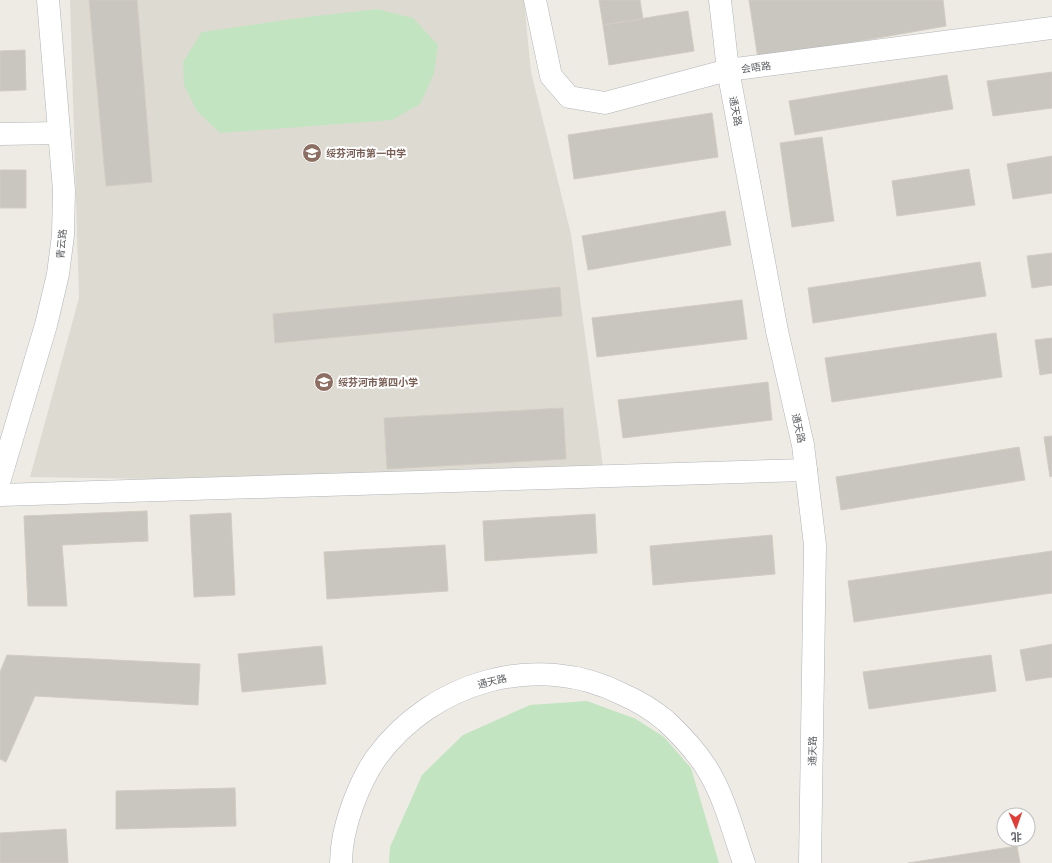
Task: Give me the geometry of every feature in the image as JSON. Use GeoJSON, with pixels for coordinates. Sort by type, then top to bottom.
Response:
{"type":"FeatureCollection","features":[{"type":"Feature","properties":{"kind":"main road","name":"青云路"},"geometry":{"type":"LineString","coordinates":[[0,480],[46,325],[58,274],[63,235],[64,190],[48,0]]}},
{"type":"Feature","properties":{"kind":"main road","name":"会晤路"},"geometry":{"type":"LineString","coordinates":[[535,0],[551,76],[569,97],[605,103],[728,70],[1052,28]]}},
{"type":"Feature","properties":{"kind":"main road","name":"通天路"},"geometry":{"type":"LineString","coordinates":[[720,0],[728,70],[777,331],[803,444],[815,545],[810,863]]}},
{"type":"Feature","properties":{"kind":"main road"},"geometry":{"type":"LineString","coordinates":[[0,134],[59,133]]}},
{"type":"Feature","properties":{"kind":"main road"},"geometry":{"type":"LineString","coordinates":[[0,495],[806,470]]}},
{"type":"Feature","properties":{"kind":"main road","name":"通天路"},"geometry":{"type":"LineString","coordinates":[[341,863],[341,852],[347,819],[359,788],[376,758],[398,732],[424,710],[453,693],[485,681],[518,675],[549,674],[581,679],[611,688],[639,702],[665,720],[687,742],[706,767],[720,795],[744,863]]}},
{"type":"Feature","properties":{"kind":"shaded area"},"geometry":{"type":"Polygon","coordinates":[[[70,0],[524,0],[531,72],[571,234],[603,466],[387,483],[30,477],[79,298],[70,0]]]}},
{"type":"Feature","properties":{"kind":"green space"},"geometry":{"type":"Polygon","coordinates":[[[377,9],[413,18],[438,45],[434,74],[420,104],[392,120],[220,133],[197,111],[184,85],[183,62],[202,32],[299,18],[377,9]]]}},
{"type":"Feature","properties":{"kind":"green space"},"geometry":{"type":"Polygon","coordinates":[[[587,701],[636,719],[664,737],[691,768],[719,863],[389,863],[390,847],[422,775],[463,735],[530,705],[587,701]]]}},
{"type":"Feature","properties":{"kind":"building"},"geometry":{"type":"Polygon","coordinates":[[[89,0],[137,0],[152,182],[106,186],[89,0]]]}},
{"type":"Feature","properties":{"kind":"building"},"geometry":{"type":"Polygon","coordinates":[[[599,0],[640,0],[643,19],[603,25],[599,0]]]}},
{"type":"Feature","properties":{"kind":"building"},"geometry":{"type":"Polygon","coordinates":[[[749,0],[943,0],[946,26],[758,59],[749,0]]]}},
{"type":"Feature","properties":{"kind":"building"},"geometry":{"type":"Polygon","coordinates":[[[688,11],[694,51],[609,65],[603,25],[688,11]]]}},
{"type":"Feature","properties":{"kind":"building"},"geometry":{"type":"Polygon","coordinates":[[[25,50],[26,90],[0,91],[0,51],[25,50]]]}},
{"type":"Feature","properties":{"kind":"building"},"geometry":{"type":"Polygon","coordinates":[[[1052,72],[1052,108],[993,116],[987,81],[1052,72]]]}},
{"type":"Feature","properties":{"kind":"building"},"geometry":{"type":"Polygon","coordinates":[[[947,75],[953,109],[795,135],[789,101],[947,75]]]}},
{"type":"Feature","properties":{"kind":"building"},"geometry":{"type":"Polygon","coordinates":[[[712,113],[718,157],[574,179],[568,135],[712,113]]]}},
{"type":"Feature","properties":{"kind":"building"},"geometry":{"type":"Polygon","coordinates":[[[822,137],[834,221],[792,227],[780,143],[822,137]]]}},
{"type":"Feature","properties":{"kind":"building"},"geometry":{"type":"Polygon","coordinates":[[[1052,156],[1052,193],[1013,199],[1007,164],[1052,156]]]}},
{"type":"Feature","properties":{"kind":"building"},"geometry":{"type":"Polygon","coordinates":[[[969,169],[975,205],[897,216],[892,181],[969,169]]]}},
{"type":"Feature","properties":{"kind":"building"},"geometry":{"type":"Polygon","coordinates":[[[0,170],[26,170],[26,208],[0,208],[0,170]]]}},
{"type":"Feature","properties":{"kind":"building"},"geometry":{"type":"Polygon","coordinates":[[[725,211],[731,245],[588,270],[582,236],[725,211]]]}},
{"type":"Feature","properties":{"kind":"building"},"geometry":{"type":"Polygon","coordinates":[[[1052,253],[1052,285],[1032,288],[1027,256],[1052,253]]]}},
{"type":"Feature","properties":{"kind":"building"},"geometry":{"type":"Polygon","coordinates":[[[980,262],[986,296],[813,323],[808,288],[980,262]]]}},
{"type":"Feature","properties":{"kind":"building"},"geometry":{"type":"Polygon","coordinates":[[[560,287],[562,316],[275,343],[273,314],[560,287]]]}},
{"type":"Feature","properties":{"kind":"building"},"geometry":{"type":"Polygon","coordinates":[[[742,300],[747,339],[597,357],[592,318],[742,300]]]}},
{"type":"Feature","properties":{"kind":"building"},"geometry":{"type":"Polygon","coordinates":[[[996,333],[1002,377],[832,402],[825,358],[996,333]]]}},
{"type":"Feature","properties":{"kind":"building"},"geometry":{"type":"Polygon","coordinates":[[[1052,338],[1052,373],[1040,375],[1035,340],[1052,338]]]}},
{"type":"Feature","properties":{"kind":"building"},"geometry":{"type":"Polygon","coordinates":[[[768,382],[772,420],[623,438],[618,400],[768,382]]]}},
{"type":"Feature","properties":{"kind":"building"},"geometry":{"type":"Polygon","coordinates":[[[563,408],[566,459],[387,469],[384,418],[563,408]]]}},
{"type":"Feature","properties":{"kind":"building"},"geometry":{"type":"Polygon","coordinates":[[[1052,436],[1052,476],[1050,477],[1044,437],[1052,436]]]}},
{"type":"Feature","properties":{"kind":"building"},"geometry":{"type":"Polygon","coordinates":[[[1019,447],[1025,480],[841,510],[836,477],[1019,447]]]}},
{"type":"Feature","properties":{"kind":"building"},"geometry":{"type":"Polygon","coordinates":[[[147,511],[148,541],[62,545],[67,606],[28,606],[24,516],[147,511]]]}},
{"type":"Feature","properties":{"kind":"building"},"geometry":{"type":"Polygon","coordinates":[[[231,513],[235,595],[194,597],[190,515],[231,513]]]}},
{"type":"Feature","properties":{"kind":"building"},"geometry":{"type":"Polygon","coordinates":[[[595,514],[597,553],[485,561],[483,521],[595,514]]]}},
{"type":"Feature","properties":{"kind":"building"},"geometry":{"type":"Polygon","coordinates":[[[772,535],[775,574],[653,585],[650,546],[772,535]]]}},
{"type":"Feature","properties":{"kind":"building"},"geometry":{"type":"Polygon","coordinates":[[[445,545],[448,591],[327,599],[324,552],[445,545]]]}},
{"type":"Feature","properties":{"kind":"building"},"geometry":{"type":"Polygon","coordinates":[[[1052,551],[1052,593],[854,622],[848,581],[1052,551]]]}},
{"type":"Feature","properties":{"kind":"building"},"geometry":{"type":"Polygon","coordinates":[[[1052,644],[1052,677],[1026,681],[1020,650],[1052,644]]]}},
{"type":"Feature","properties":{"kind":"building"},"geometry":{"type":"Polygon","coordinates":[[[322,646],[326,684],[242,692],[238,654],[322,646]]]}},
{"type":"Feature","properties":{"kind":"building"},"geometry":{"type":"Polygon","coordinates":[[[7,655],[200,664],[198,705],[35,696],[6,762],[0,759],[0,672],[7,655]]]}},
{"type":"Feature","properties":{"kind":"building"},"geometry":{"type":"Polygon","coordinates":[[[991,655],[996,691],[869,709],[863,672],[991,655]]]}},
{"type":"Feature","properties":{"kind":"building"},"geometry":{"type":"Polygon","coordinates":[[[235,788],[236,826],[116,829],[116,791],[235,788]]]}},
{"type":"Feature","properties":{"kind":"building"},"geometry":{"type":"Polygon","coordinates":[[[66,829],[68,863],[0,863],[0,833],[66,829]]]}},
{"type":"Feature","properties":{"kind":"building"},"geometry":{"type":"Polygon","coordinates":[[[1017,847],[1020,863],[908,863],[1017,847]]]}},
{"type":"Feature","properties":{"kind":"place","name":"绥芬河市第一中学"},"geometry":{"type":"Point","coordinates":[312,153]}},
{"type":"Feature","properties":{"kind":"place","name":"绥芬河市第四小学"},"geometry":{"type":"Point","coordinates":[324,382]}}]}
